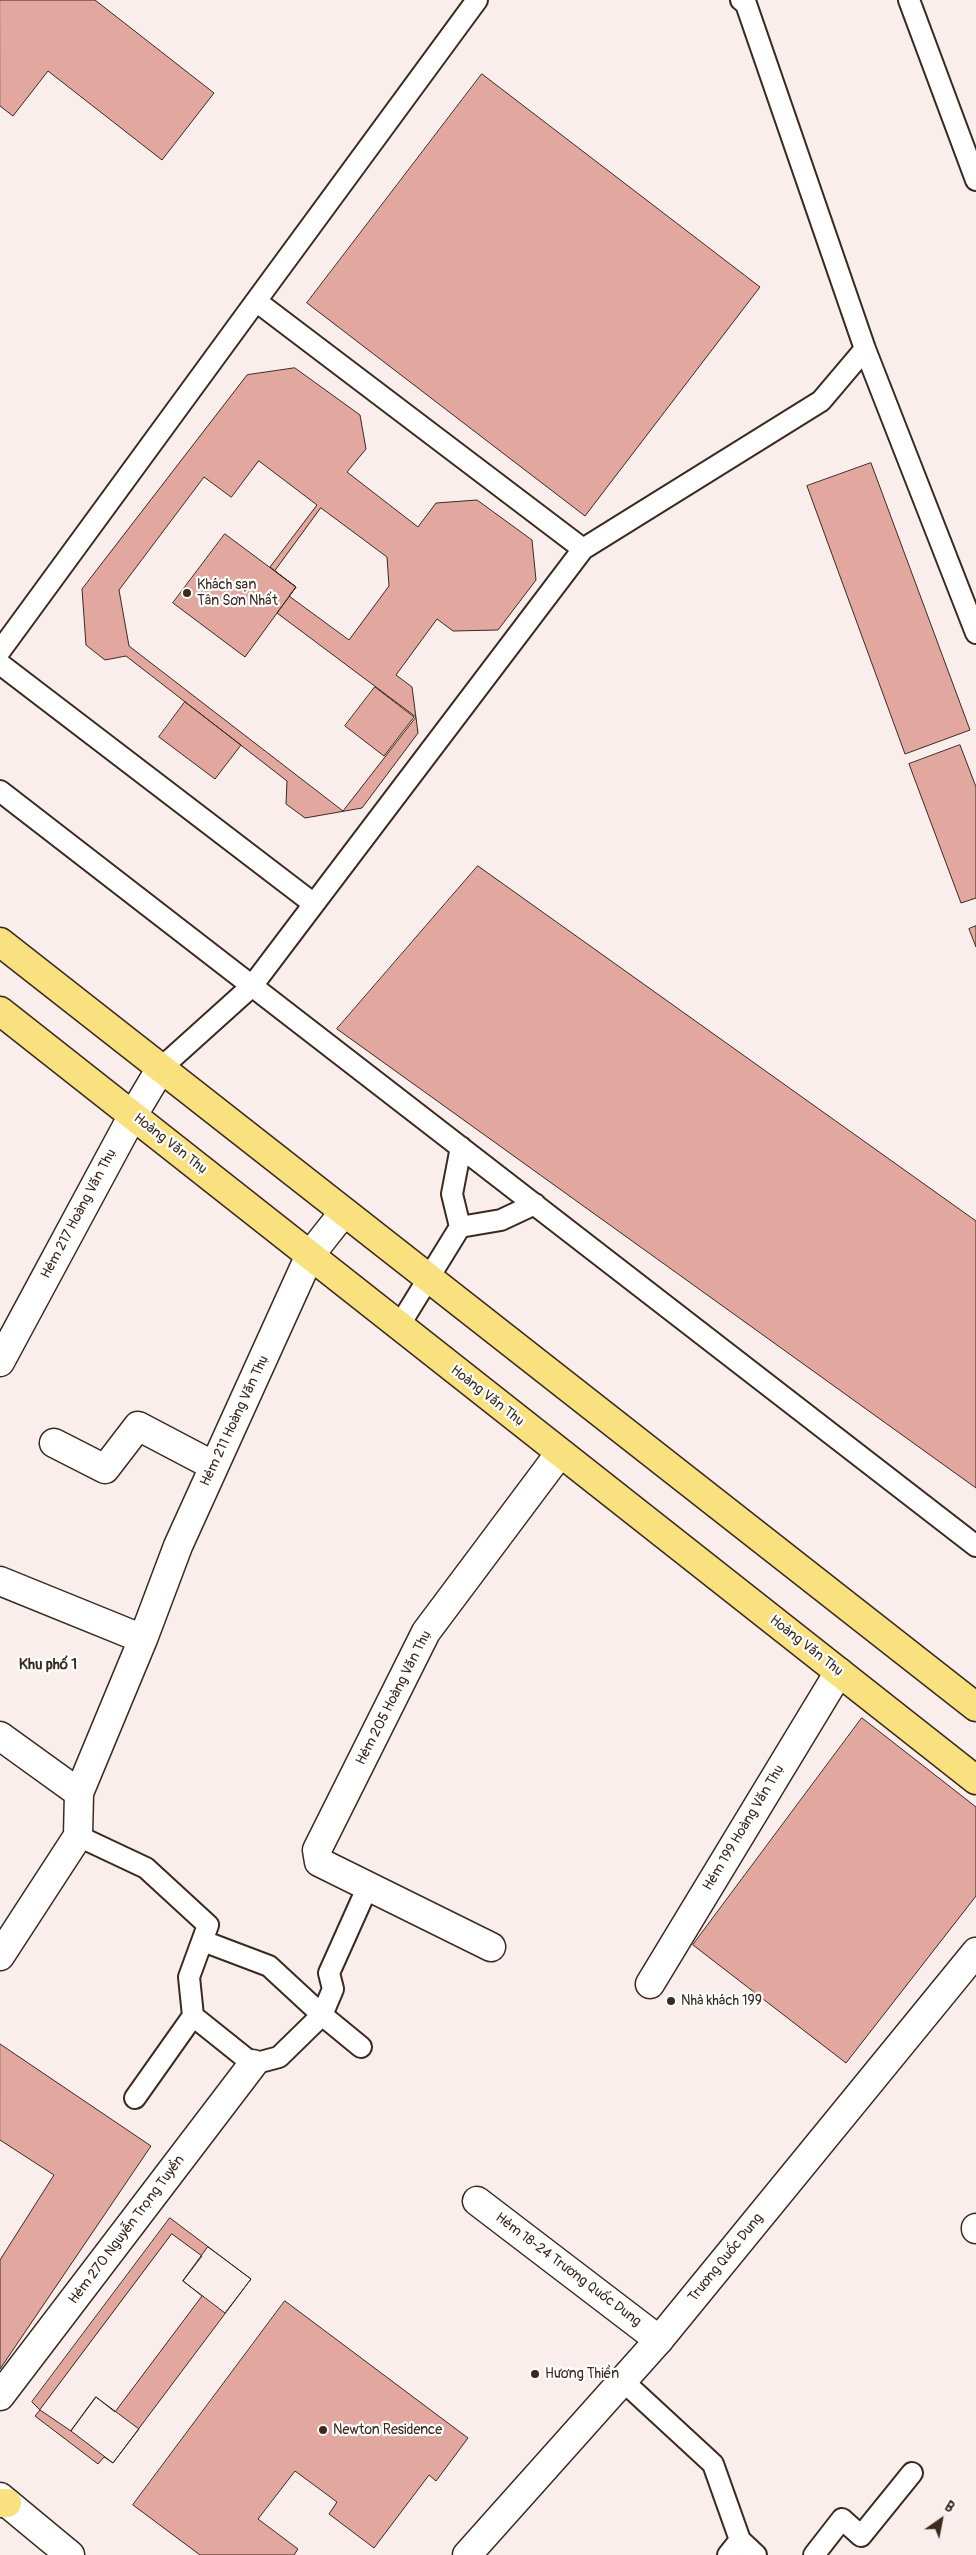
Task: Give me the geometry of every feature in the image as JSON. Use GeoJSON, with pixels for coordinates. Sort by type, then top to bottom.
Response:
{"type":"FeatureCollection","features":[{"type":"Feature","properties":{"kind":"main road"},"geometry":{"type":"LineString","coordinates":[[0,942],[976,1707]]}},
{"type":"Feature","properties":{"kind":"main road","name":"Hoàng Văn Thụ"},"geometry":{"type":"LineString","coordinates":[[0,1010],[976,1780]]}},
{"type":"Feature","properties":{"kind":"street","name":"Hẻm 217 Hoàng Văn Thụ"},"geometry":{"type":"LineString","coordinates":[[0,1362],[132,1115],[161,1068]]}},
{"type":"Feature","properties":{"kind":"street","name":"Hẻm 211 Hoàng Văn Thụ"},"geometry":{"type":"LineString","coordinates":[[78,1836],[79,1794],[143,1639],[178,1546],[310,1255],[344,1212]]}},
{"type":"Feature","properties":{"kind":"street"},"geometry":{"type":"LineString","coordinates":[[54,1443],[105,1469],[138,1426],[214,1466]]}},
{"type":"Feature","properties":{"kind":"street","name":"Hẻm 205 Hoàng Văn Thụ"},"geometry":{"type":"LineString","coordinates":[[491,1947],[319,1862],[317,1850],[426,1632],[560,1453]]}},
{"type":"Feature","properties":{"kind":"street"},"geometry":{"type":"LineString","coordinates":[[0,1581],[143,1639]]}},
{"type":"Feature","properties":{"kind":"street","name":"Hẻm 199 Hoàng Văn Thụ"},"geometry":{"type":"LineString","coordinates":[[650,1984],[839,1672]]}},
{"type":"Feature","properties":{"kind":"street"},"geometry":{"type":"LineString","coordinates":[[0,1736],[79,1794]]}},
{"type":"Feature","properties":{"kind":"street"},"geometry":{"type":"LineString","coordinates":[[0,1956],[78,1836]]}},
{"type":"Feature","properties":{"kind":"street","name":"Trương Quốc Dung"},"geometry":{"type":"LineString","coordinates":[[467,2555],[659,2340],[976,1952]]}},
{"type":"Feature","properties":{"kind":"street","name":"Hẻm 270 Nguyễn Trọng Tuyển"},"geometry":{"type":"LineString","coordinates":[[0,2396],[253,2064]]}},
{"type":"Feature","properties":{"kind":"street","name":"Hẻm 18-24 Trương Quốc Dung"},"geometry":{"type":"LineString","coordinates":[[477,2201],[659,2340]]}},
{"type":"Feature","properties":{"kind":"street"},"geometry":{"type":"LineString","coordinates":[[2,2501],[70,2555]]}},
{"type":"Feature","properties":{"kind":"lane"},"geometry":{"type":"LineString","coordinates":[[0,651],[477,0]]}},
{"type":"Feature","properties":{"kind":"lane"},"geometry":{"type":"LineString","coordinates":[[741,0],[746,4],[865,349],[976,633]]}},
{"type":"Feature","properties":{"kind":"lane"},"geometry":{"type":"LineString","coordinates":[[909,0],[976,180]]}},
{"type":"Feature","properties":{"kind":"lane"},"geometry":{"type":"LineString","coordinates":[[256,301],[583,549]]}},
{"type":"Feature","properties":{"kind":"lane"},"geometry":{"type":"LineString","coordinates":[[161,1068],[252,986],[583,549],[821,401],[865,349]]}},
{"type":"Feature","properties":{"kind":"lane"},"geometry":{"type":"LineString","coordinates":[[0,664],[314,904]]}},
{"type":"Feature","properties":{"kind":"lane"},"geometry":{"type":"LineString","coordinates":[[0,791],[976,1546]]}},
{"type":"Feature","properties":{"kind":"lane"},"geometry":{"type":"LineString","coordinates":[[399,1326],[460,1227],[452,1194],[462,1147]]}},
{"type":"Feature","properties":{"kind":"lane"},"geometry":{"type":"LineString","coordinates":[[460,1227],[501,1220],[535,1204]]}},
{"type":"Feature","properties":{"kind":"lane"},"geometry":{"type":"LineString","coordinates":[[78,1836],[146,1868],[208,1925],[189,1977],[193,2016],[135,2098]]}},
{"type":"Feature","properties":{"kind":"lane"},"geometry":{"type":"LineString","coordinates":[[193,2016],[253,2064],[280,2057],[322,2015],[333,1989],[329,1973],[368,1886]]}},
{"type":"Feature","properties":{"kind":"lane"},"geometry":{"type":"LineString","coordinates":[[203,1942],[269,1966],[322,2015],[361,2047]]}},
{"type":"Feature","properties":{"kind":"lane"},"geometry":{"type":"LineString","coordinates":[[623,2381],[713,2464],[734,2548],[756,2555]]}},
{"type":"Feature","properties":{"kind":"lane"},"geometry":{"type":"LineString","coordinates":[[814,2555],[842,2519],[861,2536],[912,2473]]}},
{"type":"Feature","properties":{"kind":"building"},"geometry":{"type":"Polygon","coordinates":[[[0,0],[95,0],[214,93],[162,160],[48,71],[13,116],[0,106],[0,0]]]}},
{"type":"Feature","properties":{"kind":"building"},"geometry":{"type":"Polygon","coordinates":[[[482,74],[760,287],[585,516],[307,303],[482,74]]]}},
{"type":"Feature","properties":{"kind":"building","name":"Khách sạn Tân Sơn Nhất"},"geometry":{"type":"Polygon","coordinates":[[[295,368],[360,415],[366,449],[347,472],[418,527],[436,503],[477,500],[532,540],[536,580],[498,630],[453,631],[437,619],[396,675],[412,687],[418,733],[362,808],[305,818],[286,804],[287,781],[126,656],[105,660],[86,645],[82,589],[247,375],[295,368]],[[321,508],[275,571],[296,587],[289,596],[349,640],[389,586],[387,557],[321,508]]]}},
{"type":"Feature","properties":{"kind":"building"},"geometry":{"type":"Polygon","coordinates":[[[259,461],[317,505],[270,567],[296,587],[277,613],[416,717],[343,811],[129,646],[119,590],[204,477],[231,497],[259,461]]]}},
{"type":"Feature","properties":{"kind":"building"},"geometry":{"type":"Polygon","coordinates":[[[871,463],[970,730],[905,754],[807,486],[871,463]]]}},
{"type":"Feature","properties":{"kind":"building"},"geometry":{"type":"Polygon","coordinates":[[[225,534],[296,587],[245,657],[173,603],[225,534]]]}},
{"type":"Feature","properties":{"kind":"building"},"geometry":{"type":"Polygon","coordinates":[[[375,687],[414,717],[384,756],[345,726],[375,687]]]}},
{"type":"Feature","properties":{"kind":"building"},"geometry":{"type":"Polygon","coordinates":[[[185,702],[241,745],[215,779],[159,737],[185,702]]]}},
{"type":"Feature","properties":{"kind":"building"},"geometry":{"type":"Polygon","coordinates":[[[960,745],[976,787],[976,898],[961,903],[909,764],[960,745]]]}},
{"type":"Feature","properties":{"kind":"building"},"geometry":{"type":"Polygon","coordinates":[[[478,866],[976,1221],[976,1488],[337,1029],[478,866]]]}},
{"type":"Feature","properties":{"kind":"building"},"geometry":{"type":"Polygon","coordinates":[[[976,926],[976,947],[969,929],[976,926]]]}},
{"type":"Feature","properties":{"kind":"building"},"geometry":{"type":"Polygon","coordinates":[[[862,1718],[976,1807],[976,1896],[846,2063],[693,1945],[862,1718]]]}},
{"type":"Feature","properties":{"kind":"building"},"geometry":{"type":"Polygon","coordinates":[[[0,2044],[151,2146],[0,2369],[0,2260],[54,2175],[0,2140],[0,2044]]]}},
{"type":"Feature","properties":{"kind":"building"},"geometry":{"type":"Polygon","coordinates":[[[170,2218],[251,2279],[113,2463],[104,2457],[98,2464],[35,2416],[40,2410],[32,2402],[170,2218]]]}},
{"type":"Feature","properties":{"kind":"building"},"geometry":{"type":"Polygon","coordinates":[[[172,2234],[202,2256],[183,2281],[202,2296],[115,2412],[96,2397],[71,2431],[40,2410],[172,2234]]]}},
{"type":"Feature","properties":{"kind":"building"},"geometry":{"type":"Polygon","coordinates":[[[208,2247],[251,2279],[225,2313],[183,2281],[208,2247]]]}},
{"type":"Feature","properties":{"kind":"building","name":"Newton Residence"},"geometry":{"type":"Polygon","coordinates":[[[285,2301],[468,2438],[436,2481],[429,2475],[374,2548],[329,2514],[337,2502],[295,2471],[258,2519],[298,2549],[294,2555],[200,2555],[133,2505],[285,2301]]]}},
{"type":"Feature","properties":{"kind":"building"},"geometry":{"type":"Polygon","coordinates":[[[96,2397],[139,2429],[113,2463],[71,2431],[96,2397]]]}},
{"type":"Feature","properties":{"kind":"place","name":"Khách sạn Tân Sơn Nhất"},"geometry":{"type":"Point","coordinates":[187,593]}},
{"type":"Feature","properties":{"kind":"place","name":"Nhà khách 199"},"geometry":{"type":"Point","coordinates":[671,2001]}},
{"type":"Feature","properties":{"kind":"place","name":"Hương Thiền"},"geometry":{"type":"Point","coordinates":[535,2374]}},
{"type":"Feature","properties":{"kind":"place","name":"Newton Residence"},"geometry":{"type":"Point","coordinates":[323,2430]}},
{"type":"Feature","properties":{"kind":"district","name":"Khu phố 1"},"geometry":{"type":"Point","coordinates":[48,1665]}}]}
